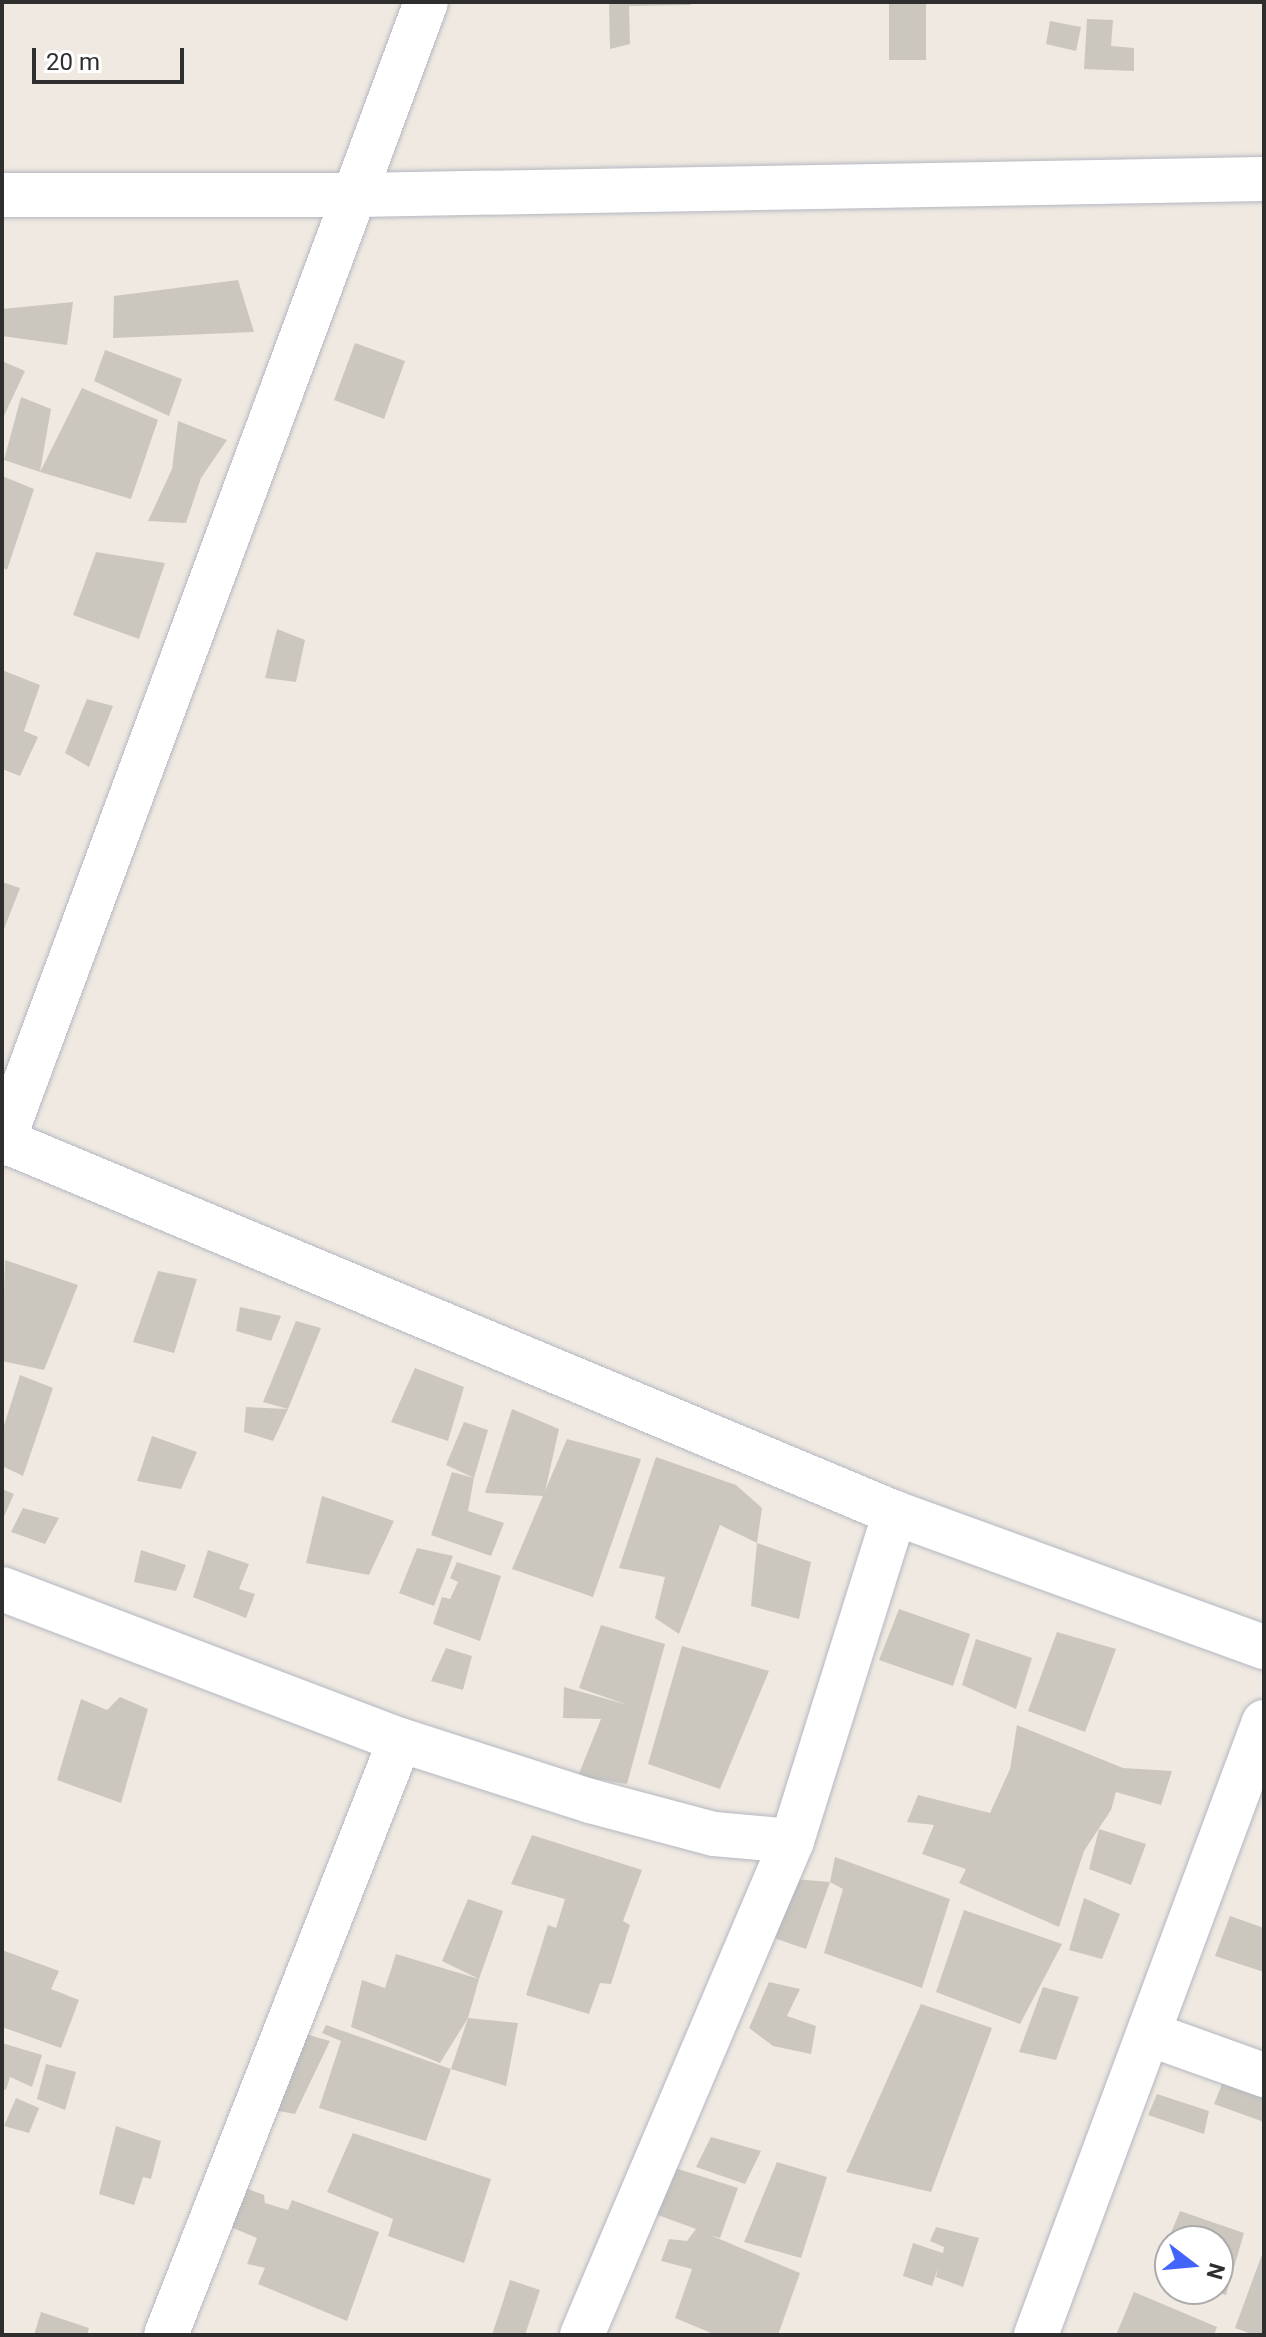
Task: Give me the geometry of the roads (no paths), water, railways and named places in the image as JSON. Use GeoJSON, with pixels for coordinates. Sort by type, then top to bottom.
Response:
{"type":"FeatureCollection","features":[{"type":"Feature","properties":{"kind":"street"},"geometry":{"type":"LineString","coordinates":[[426,2],[357,195],[2,1142],[895,1513],[1264,1647]]}},
{"type":"Feature","properties":{"kind":"street"},"geometry":{"type":"LineString","coordinates":[[2,195],[357,195],[1264,179]]}},
{"type":"Feature","properties":{"kind":"street"},"geometry":{"type":"LineString","coordinates":[[582,2335],[792,1841],[895,1513]]}},
{"type":"Feature","properties":{"kind":"street"},"geometry":{"type":"LineString","coordinates":[[2,1589],[400,1740],[660,1823],[714,1834],[792,1841]]}},
{"type":"Feature","properties":{"kind":"street"},"geometry":{"type":"LineString","coordinates":[[1036,2335],[1152,2035],[1264,1722]]}},
{"type":"Feature","properties":{"kind":"street"},"geometry":{"type":"LineString","coordinates":[[166,2335],[400,1740]]}},
{"type":"Feature","properties":{"kind":"street"},"geometry":{"type":"LineString","coordinates":[[1152,2035],[1264,2075]]}}]}
